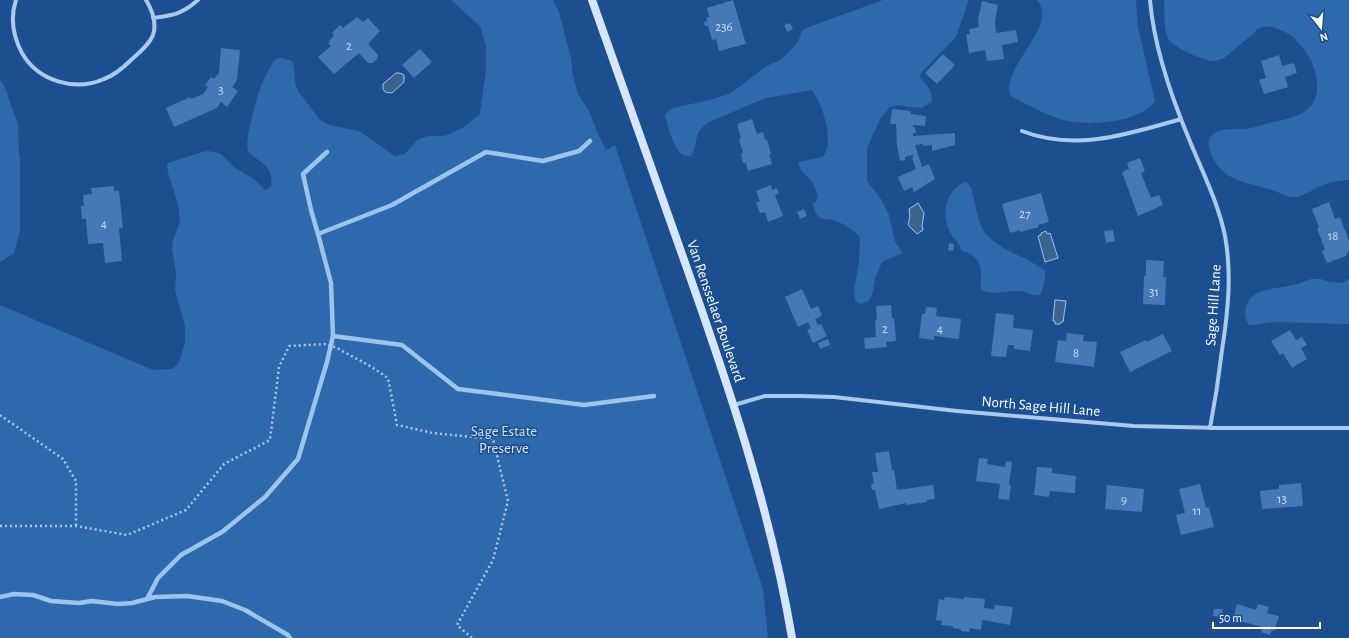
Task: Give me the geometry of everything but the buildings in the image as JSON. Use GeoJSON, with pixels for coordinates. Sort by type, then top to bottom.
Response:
{"type":"FeatureCollection","features":[{"type":"Feature","properties":{"kind":"main road","name":"Van Rensselaer Boulevard"},"geometry":{"type":"LineString","coordinates":[[592,0],[696,292],[734,405],[768,525],[792,638]]}},
{"type":"Feature","properties":{"kind":"street"},"geometry":{"type":"LineString","coordinates":[[16,0],[13,13],[14,30],[18,47],[25,58],[33,67],[47,77],[55,81],[72,85],[89,84],[105,79],[120,70],[140,53],[150,40],[154,31],[154,18],[146,0]]}},
{"type":"Feature","properties":{"kind":"street"},"geometry":{"type":"LineString","coordinates":[[154,18],[182,12],[198,0]]}},
{"type":"Feature","properties":{"kind":"street","name":"Sage Hill Lane"},"geometry":{"type":"LineString","coordinates":[[1150,0],[1158,47],[1171,93],[1218,210],[1225,235],[1228,255],[1229,271],[1227,312],[1210,428]]}},
{"type":"Feature","properties":{"kind":"street"},"geometry":{"type":"LineString","coordinates":[[1022,131],[1056,140],[1093,140],[1116,137],[1181,119]]}},
{"type":"Feature","properties":{"kind":"street","name":"North Sage Hill Lane"},"geometry":{"type":"LineString","coordinates":[[734,405],[771,396],[834,397],[957,411],[1134,426],[1210,428],[1349,428]]}},
{"type":"Feature","properties":{"kind":"path"},"geometry":{"type":"LineString","coordinates":[[0,526],[76,526],[127,535],[186,510],[224,464],[270,440],[279,367],[289,346],[326,344],[337,348],[370,366],[388,378],[397,425],[433,433],[493,439],[508,501],[493,560],[457,625],[472,638]]}},
{"type":"Feature","properties":{"kind":"path"},"geometry":{"type":"LineString","coordinates":[[0,415],[63,459],[76,481],[76,526]]}},
{"type":"Feature","properties":{"kind":"green space","name":"Sage Estate Preserve"},"geometry":{"type":"Polygon","coordinates":[[[451,0],[553,0],[559,12],[571,58],[573,75],[578,94],[589,111],[606,150],[615,145],[763,589],[768,638],[0,638],[0,305],[153,370],[172,369],[179,363],[185,342],[185,326],[175,290],[176,273],[172,249],[173,239],[180,219],[178,204],[168,173],[168,163],[206,151],[215,152],[221,154],[235,168],[254,179],[265,190],[271,187],[270,172],[266,166],[250,153],[247,145],[254,108],[260,90],[274,60],[278,58],[292,61],[298,91],[320,120],[329,125],[359,131],[395,156],[405,154],[417,140],[428,136],[444,136],[461,129],[479,115],[480,112],[486,71],[486,46],[480,26],[451,0]]]}},
{"type":"Feature","properties":{"kind":"green space"},"geometry":{"type":"Polygon","coordinates":[[[883,0],[969,0],[956,37],[921,73],[920,78],[929,88],[932,102],[922,108],[899,105],[890,107],[880,119],[867,148],[867,181],[881,199],[889,215],[895,242],[903,253],[882,262],[875,279],[873,292],[869,301],[861,304],[855,300],[854,290],[859,263],[860,237],[851,229],[840,223],[833,220],[822,219],[817,215],[813,203],[816,201],[818,195],[813,183],[801,170],[798,162],[823,157],[828,142],[826,123],[820,105],[812,90],[766,98],[709,122],[700,130],[691,156],[685,156],[676,148],[665,116],[668,111],[673,108],[710,100],[731,93],[765,67],[780,60],[787,54],[798,42],[802,31],[806,28],[883,0]]]}},
{"type":"Feature","properties":{"kind":"green space"},"geometry":{"type":"Polygon","coordinates":[[[1037,0],[1136,0],[1138,27],[1155,101],[1149,108],[1139,114],[1115,121],[1089,123],[1077,122],[1068,121],[1053,116],[1011,96],[1010,85],[1013,73],[1036,34],[1041,22],[1042,10],[1037,0]]]}},
{"type":"Feature","properties":{"kind":"green space"},"geometry":{"type":"Polygon","coordinates":[[[1164,0],[1349,0],[1349,180],[1328,183],[1298,197],[1292,197],[1245,183],[1227,175],[1220,169],[1214,161],[1209,148],[1210,137],[1220,130],[1251,128],[1286,119],[1302,113],[1314,102],[1317,84],[1314,68],[1308,54],[1291,35],[1267,26],[1260,28],[1220,60],[1212,61],[1201,58],[1175,46],[1168,38],[1166,34],[1164,0]]]}},
{"type":"Feature","properties":{"kind":"green space"},"geometry":{"type":"Polygon","coordinates":[[[0,80],[4,85],[18,124],[20,159],[20,231],[14,253],[0,262],[0,80]]]}},
{"type":"Feature","properties":{"kind":"green space"},"geometry":{"type":"Polygon","coordinates":[[[965,182],[968,183],[971,188],[979,221],[986,235],[1002,247],[1045,270],[1043,290],[1041,294],[1034,295],[1022,291],[991,293],[981,290],[980,265],[976,258],[962,251],[957,241],[952,237],[946,221],[945,213],[948,198],[958,186],[965,182]]]}},
{"type":"Feature","properties":{"kind":"green space"},"geometry":{"type":"Polygon","coordinates":[[[1311,279],[1321,279],[1329,282],[1343,283],[1349,279],[1349,324],[1274,322],[1249,325],[1245,314],[1246,306],[1250,299],[1257,293],[1295,285],[1311,279]]]}},
{"type":"Feature","properties":{"kind":"shaded area"},"geometry":{"type":"Polygon","coordinates":[[[396,73],[404,75],[404,82],[392,93],[385,92],[383,89],[383,84],[396,73]]]}},
{"type":"Feature","properties":{"kind":"shaded area"},"geometry":{"type":"Polygon","coordinates":[[[918,203],[924,213],[922,226],[923,230],[917,234],[908,225],[910,216],[909,209],[918,203]]]}},
{"type":"Feature","properties":{"kind":"shaded area"},"geometry":{"type":"Polygon","coordinates":[[[1046,231],[1047,234],[1050,233],[1058,258],[1045,262],[1038,236],[1046,231]]]}},
{"type":"Feature","properties":{"kind":"shaded area"},"geometry":{"type":"Polygon","coordinates":[[[1055,300],[1066,301],[1063,322],[1060,324],[1055,324],[1055,321],[1053,321],[1055,300]]]}},
{"type":"Feature","properties":{"kind":"waterway"},"geometry":{"type":"LineString","coordinates":[[147,599],[158,578],[181,555],[222,532],[265,497],[298,459],[327,362],[333,336],[331,283],[318,234],[392,205],[486,152],[543,161],[579,151],[590,141]]}},
{"type":"Feature","properties":{"kind":"waterway"},"geometry":{"type":"LineString","coordinates":[[318,234],[303,174],[327,152]]}},
{"type":"Feature","properties":{"kind":"waterway"},"geometry":{"type":"LineString","coordinates":[[333,336],[402,345],[458,389],[584,405],[654,396]]}},
{"type":"Feature","properties":{"kind":"waterway"},"geometry":{"type":"LineString","coordinates":[[0,597],[14,594],[33,595],[51,601],[79,603],[92,601],[118,604],[132,603],[155,597],[187,596],[222,601],[245,610],[288,635],[290,638]]}}]}
